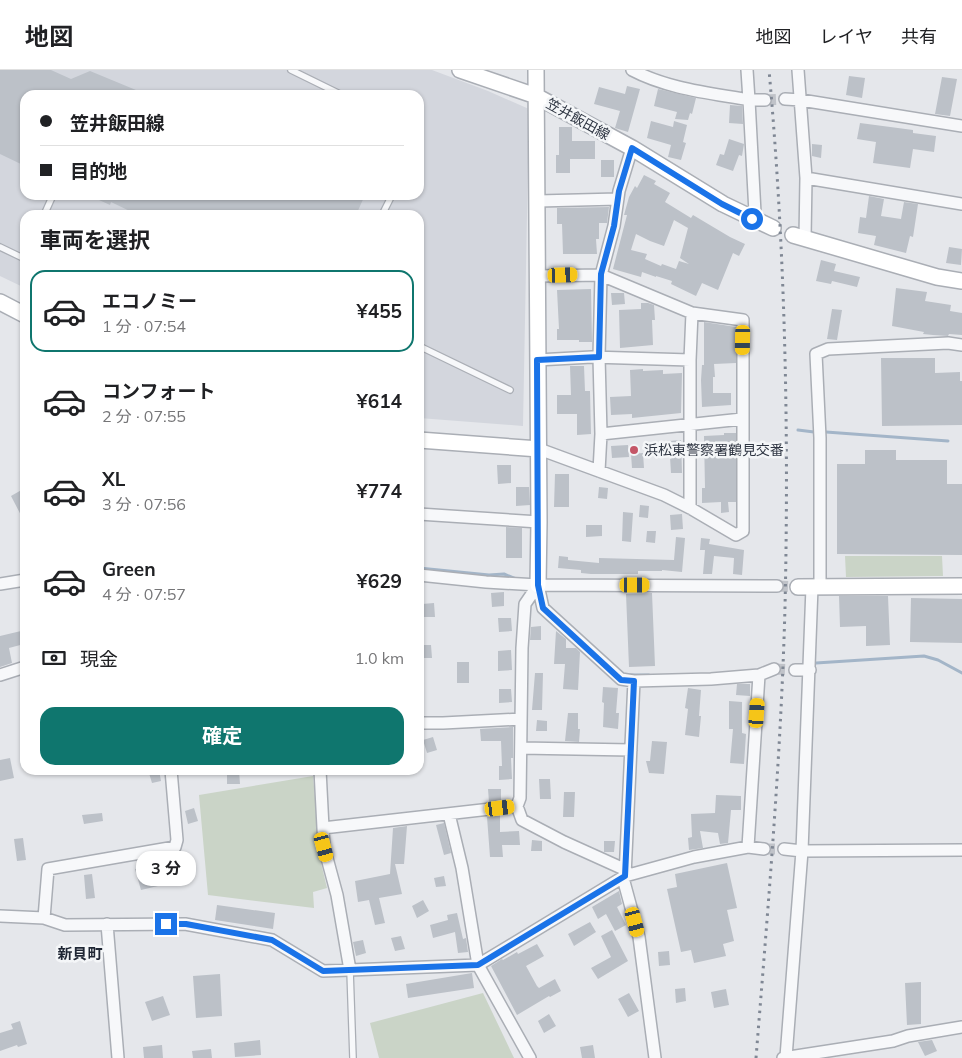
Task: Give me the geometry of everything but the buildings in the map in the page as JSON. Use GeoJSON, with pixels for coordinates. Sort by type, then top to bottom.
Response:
{"type":"FeatureCollection","features":[{"type":"Feature","properties":{"kind":"street"},"geometry":{"type":"LineString","coordinates":[[460,70],[536,96],[538,201],[538,585],[543,608],[621,680],[711,679],[759,675],[774,669]]}},
{"type":"Feature","properties":{"kind":"street","name":"笠井飯田線"},"geometry":{"type":"LineString","coordinates":[[536,70],[536,96],[632,148],[722,204],[773,228]]}},
{"type":"Feature","properties":{"kind":"street"},"geometry":{"type":"LineString","coordinates":[[632,70],[668,85],[749,100],[765,100]]}},
{"type":"Feature","properties":{"kind":"street"},"geometry":{"type":"LineString","coordinates":[[747,70],[755,213],[752,219]]}},
{"type":"Feature","properties":{"kind":"street"},"geometry":{"type":"LineString","coordinates":[[798,70],[806,178],[799,237],[937,277],[962,281]]}},
{"type":"Feature","properties":{"kind":"street"},"geometry":{"type":"LineString","coordinates":[[785,99],[962,126]]}},
{"type":"Feature","properties":{"kind":"street"},"geometry":{"type":"LineString","coordinates":[[599,471],[601,434],[599,357],[601,274],[632,148]]}},
{"type":"Feature","properties":{"kind":"street"},"geometry":{"type":"LineString","coordinates":[[806,178],[962,204]]}},
{"type":"Feature","properties":{"kind":"street"},"geometry":{"type":"LineString","coordinates":[[538,201],[618,199]]}},
{"type":"Feature","properties":{"kind":"street"},"geometry":{"type":"LineString","coordinates":[[424,440],[539,449],[664,495],[736,535],[742,531],[743,320],[692,313],[601,274],[538,276]]}},
{"type":"Feature","properties":{"kind":"street"},"geometry":{"type":"LineString","coordinates":[[0,302],[20,312]]}},
{"type":"Feature","properties":{"kind":"street"},"geometry":{"type":"LineString","coordinates":[[690,508],[690,360],[692,313]]}},
{"type":"Feature","properties":{"kind":"street"},"geometry":{"type":"LineString","coordinates":[[962,346],[948,343],[828,349],[816,354],[820,438],[810,587],[810,670],[802,851],[784,1058],[893,1041],[908,1036],[962,1027]]}},
{"type":"Feature","properties":{"kind":"street"},"geometry":{"type":"LineString","coordinates":[[537,360],[599,357],[690,360]]}},
{"type":"Feature","properties":{"kind":"street"},"geometry":{"type":"LineString","coordinates":[[601,434],[742,419]]}},
{"type":"Feature","properties":{"kind":"street"},"geometry":{"type":"LineString","coordinates":[[424,514],[539,522]]}},
{"type":"Feature","properties":{"kind":"street"},"geometry":{"type":"LineString","coordinates":[[424,576],[538,585],[777,586]]}},
{"type":"Feature","properties":{"kind":"street"},"geometry":{"type":"LineString","coordinates":[[0,584],[20,581]]}},
{"type":"Feature","properties":{"kind":"street"},"geometry":{"type":"LineString","coordinates":[[538,585],[525,604],[520,798],[517,806],[522,820],[625,875]]}},
{"type":"Feature","properties":{"kind":"street"},"geometry":{"type":"LineString","coordinates":[[810,587],[962,586]]}},
{"type":"Feature","properties":{"kind":"street"},"geometry":{"type":"LineString","coordinates":[[0,675],[20,669]]}},
{"type":"Feature","properties":{"kind":"street"},"geometry":{"type":"LineString","coordinates":[[794,670],[810,670]]}},
{"type":"Feature","properties":{"kind":"street"},"geometry":{"type":"LineString","coordinates":[[748,847],[759,675]]}},
{"type":"Feature","properties":{"kind":"street"},"geometry":{"type":"LineString","coordinates":[[634,681],[625,875],[639,937],[655,1058]]}},
{"type":"Feature","properties":{"kind":"street"},"geometry":{"type":"LineString","coordinates":[[424,723],[521,719]]}},
{"type":"Feature","properties":{"kind":"street"},"geometry":{"type":"LineString","coordinates":[[521,748],[631,750]]}},
{"type":"Feature","properties":{"kind":"street"},"geometry":{"type":"LineString","coordinates":[[44,918],[48,869],[175,846],[177,840],[171,775]]}},
{"type":"Feature","properties":{"kind":"street"},"geometry":{"type":"LineString","coordinates":[[320,775],[324,847],[337,895],[350,970]]}},
{"type":"Feature","properties":{"kind":"street"},"geometry":{"type":"LineString","coordinates":[[323,828],[517,806]]}},
{"type":"Feature","properties":{"kind":"street"},"geometry":{"type":"LineString","coordinates":[[448,814],[462,868],[478,965],[530,1058]]}},
{"type":"Feature","properties":{"kind":"street"},"geometry":{"type":"LineString","coordinates":[[0,916],[44,918],[65,925],[186,924],[272,940],[323,971],[478,965],[625,875],[694,857],[748,847],[764,848]]}},
{"type":"Feature","properties":{"kind":"street"},"geometry":{"type":"LineString","coordinates":[[784,849],[802,851],[962,850]]}},
{"type":"Feature","properties":{"kind":"street"},"geometry":{"type":"LineString","coordinates":[[107,924],[118,1058]]}},
{"type":"Feature","properties":{"kind":"lane"},"geometry":{"type":"LineString","coordinates":[[291,70],[332,90]]}},
{"type":"Feature","properties":{"kind":"lane"},"geometry":{"type":"LineString","coordinates":[[0,247],[20,255]]}},
{"type":"Feature","properties":{"kind":"lane"},"geometry":{"type":"LineString","coordinates":[[424,348],[510,390]]}},
{"type":"Feature","properties":{"kind":"lane"},"geometry":{"type":"LineString","coordinates":[[350,970],[353,1058]]}},
{"type":"Feature","properties":{"kind":"shaded area"},"geometry":{"type":"Polygon","coordinates":[[[0,70],[432,70],[529,109],[523,426],[424,418],[424,210],[20,210],[20,286],[0,276],[0,70]]]}},
{"type":"Feature","properties":{"kind":"shaded area"},"geometry":{"type":"Polygon","coordinates":[[[845,556],[942,556],[943,576],[846,577],[845,556]]]}},
{"type":"Feature","properties":{"kind":"shaded area"},"geometry":{"type":"Polygon","coordinates":[[[313,776],[321,863],[327,888],[313,892],[314,908],[208,895],[199,795],[313,776]]]}},
{"type":"Feature","properties":{"kind":"shaded area"},"geometry":{"type":"Polygon","coordinates":[[[483,993],[514,1058],[379,1058],[370,1023],[483,993]]]}},
{"type":"Feature","properties":{"kind":"waterway"},"geometry":{"type":"LineString","coordinates":[[798,430],[814,432]]}},
{"type":"Feature","properties":{"kind":"waterway"},"geometry":{"type":"LineString","coordinates":[[826,432],[948,441]]}},
{"type":"Feature","properties":{"kind":"waterway"},"geometry":{"type":"LineString","coordinates":[[424,568],[489,575],[504,574],[516,579]]}},
{"type":"Feature","properties":{"kind":"waterway"},"geometry":{"type":"LineString","coordinates":[[816,663],[924,656],[938,660],[962,673]]}},
{"type":"Feature","properties":{"kind":"waterway"},"geometry":{"type":"LineString","coordinates":[[630,675],[649,675]]}},
{"type":"Feature","properties":{"kind":"tunnel"},"geometry":{"type":"LineString","coordinates":[[765,100],[785,99]]}},
{"type":"Feature","properties":{"kind":"tunnel"},"geometry":{"type":"LineString","coordinates":[[777,586],[798,587]]}},
{"type":"Feature","properties":{"kind":"tunnel"},"geometry":{"type":"LineString","coordinates":[[774,669],[795,670]]}},
{"type":"Feature","properties":{"kind":"tunnel"},"geometry":{"type":"LineString","coordinates":[[764,849],[784,849]]}},
{"type":"Feature","properties":{"kind":"railway"},"geometry":{"type":"LineString","coordinates":[[756,1058],[777,776],[783,663],[786,540],[786,405],[782,271],[769,70]]}},
{"type":"Feature","properties":{"kind":"place","name":"浜松東警察署鶴見交番"},"geometry":{"type":"Point","coordinates":[634,450]}},
{"type":"Feature","properties":{"kind":"district","name":"新貝町"},"geometry":{"type":"Point","coordinates":[80,953]}},
{"type":"Feature","properties":{"kind":"route"},"geometry":{"type":"LineString","coordinates":[[166,924],[186,924],[272,940],[323,971],[478,965],[625,876],[634,681],[621,680],[543,608],[538,585],[537,360],[599,357],[601,274],[614,226],[619,191],[632,148],[722,204],[752,219]]}}]}
